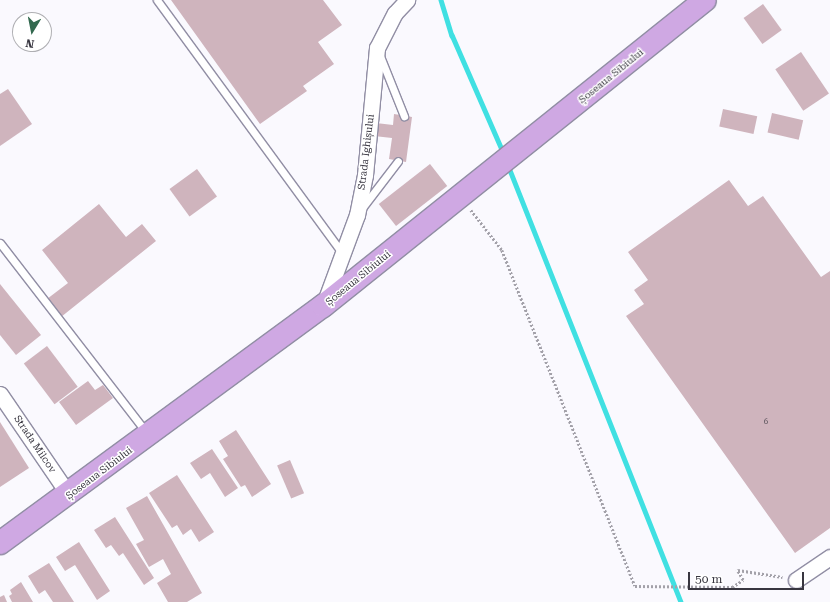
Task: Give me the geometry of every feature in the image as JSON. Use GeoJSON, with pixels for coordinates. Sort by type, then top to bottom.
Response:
{"type":"FeatureCollection","features":[{"type":"Feature","properties":{"kind":"main road","name":"Șoseaua Sibiului"},"geometry":{"type":"LineString","coordinates":[[0,543],[69,495],[323,306],[705,0]]}},
{"type":"Feature","properties":{"kind":"street","name":"Strada Ighișului"},"geometry":{"type":"LineString","coordinates":[[323,306],[357,215],[365,175],[377,48],[395,13],[407,0]]}},
{"type":"Feature","properties":{"kind":"street","name":"Strada Milcov"},"geometry":{"type":"LineString","coordinates":[[0,394],[69,495]]}},
{"type":"Feature","properties":{"kind":"street"},"geometry":{"type":"LineString","coordinates":[[796,580],[830,557]]}},
{"type":"Feature","properties":{"kind":"lane"},"geometry":{"type":"LineString","coordinates":[[157,0],[343,255]]}},
{"type":"Feature","properties":{"kind":"lane"},"geometry":{"type":"LineString","coordinates":[[377,48],[404,116]]}},
{"type":"Feature","properties":{"kind":"lane"},"geometry":{"type":"LineString","coordinates":[[357,215],[398,161]]}},
{"type":"Feature","properties":{"kind":"lane"},"geometry":{"type":"LineString","coordinates":[[0,243],[149,435]]}},
{"type":"Feature","properties":{"kind":"path"},"geometry":{"type":"LineString","coordinates":[[467,191],[502,250],[635,586],[732,587],[743,580],[737,570],[796,580]]}},
{"type":"Feature","properties":{"kind":"building"},"geometry":{"type":"Polygon","coordinates":[[[171,0],[323,0],[342,25],[318,42],[334,64],[303,86],[307,91],[260,124],[171,0]]]}},
{"type":"Feature","properties":{"kind":"building"},"geometry":{"type":"Polygon","coordinates":[[[763,4],[782,30],[762,44],[744,18],[763,4]]]}},
{"type":"Feature","properties":{"kind":"building"},"geometry":{"type":"Polygon","coordinates":[[[801,52],[829,93],[803,111],[775,69],[801,52]]]}},
{"type":"Feature","properties":{"kind":"building"},"geometry":{"type":"Polygon","coordinates":[[[8,89],[32,124],[0,146],[0,94],[8,89]]]}},
{"type":"Feature","properties":{"kind":"building"},"geometry":{"type":"Polygon","coordinates":[[[723,109],[757,116],[753,134],[719,127],[723,109]]]}},
{"type":"Feature","properties":{"kind":"building"},"geometry":{"type":"Polygon","coordinates":[[[772,113],[803,120],[799,140],[768,132],[772,113]]]}},
{"type":"Feature","properties":{"kind":"building"},"geometry":{"type":"Polygon","coordinates":[[[394,114],[412,117],[406,162],[389,159],[392,138],[374,136],[376,123],[393,125],[394,114]]]}},
{"type":"Feature","properties":{"kind":"building"},"geometry":{"type":"Polygon","coordinates":[[[430,164],[447,186],[396,226],[379,204],[430,164]]]}},
{"type":"Feature","properties":{"kind":"building"},"geometry":{"type":"Polygon","coordinates":[[[197,169],[217,197],[189,216],[169,189],[197,169]]]}},
{"type":"Feature","properties":{"kind":"building"},"geometry":{"type":"Polygon","coordinates":[[[729,180],[748,206],[763,196],[821,277],[830,271],[830,528],[795,553],[626,316],[644,304],[634,290],[648,280],[628,252],[729,180]]]}},
{"type":"Feature","properties":{"kind":"building"},"geometry":{"type":"Polygon","coordinates":[[[99,204],[126,237],[142,224],[156,241],[61,317],[47,299],[68,283],[42,250],[99,204]]]}},
{"type":"Feature","properties":{"kind":"building"},"geometry":{"type":"Polygon","coordinates":[[[0,284],[41,335],[16,355],[0,335],[0,284]]]}},
{"type":"Feature","properties":{"kind":"building"},"geometry":{"type":"Polygon","coordinates":[[[47,346],[78,387],[55,404],[24,363],[47,346]]]}},
{"type":"Feature","properties":{"kind":"building"},"geometry":{"type":"Polygon","coordinates":[[[88,381],[95,390],[103,385],[113,398],[76,425],[59,402],[88,381]]]}},
{"type":"Feature","properties":{"kind":"building"},"geometry":{"type":"Polygon","coordinates":[[[0,422],[29,468],[0,487],[0,422]]]}},
{"type":"Feature","properties":{"kind":"building"},"geometry":{"type":"Polygon","coordinates":[[[236,430],[271,484],[252,497],[245,485],[241,487],[223,459],[228,456],[219,441],[236,430]]]}},
{"type":"Feature","properties":{"kind":"building"},"geometry":{"type":"Polygon","coordinates":[[[212,449],[238,488],[225,497],[210,473],[201,479],[190,463],[212,449]]]}},
{"type":"Feature","properties":{"kind":"building"},"geometry":{"type":"Polygon","coordinates":[[[290,460],[304,493],[291,499],[277,465],[290,460]]]}},
{"type":"Feature","properties":{"kind":"building"},"geometry":{"type":"Polygon","coordinates":[[[177,475],[214,532],[199,542],[191,529],[183,535],[177,525],[172,528],[149,493],[177,475]]]}},
{"type":"Feature","properties":{"kind":"building"},"geometry":{"type":"Polygon","coordinates":[[[147,496],[202,593],[187,602],[168,602],[157,583],[171,574],[163,559],[149,567],[136,544],[144,540],[126,508],[147,496]]]}},
{"type":"Feature","properties":{"kind":"building"},"geometry":{"type":"Polygon","coordinates":[[[115,517],[154,578],[144,585],[123,553],[119,556],[111,545],[106,548],[94,530],[115,517]]]}},
{"type":"Feature","properties":{"kind":"building"},"geometry":{"type":"Polygon","coordinates":[[[79,542],[110,591],[97,600],[75,565],[65,571],[56,557],[79,542]]]}},
{"type":"Feature","properties":{"kind":"building"},"geometry":{"type":"Polygon","coordinates":[[[49,563],[74,602],[53,602],[45,590],[39,594],[28,576],[49,563]]]}},
{"type":"Feature","properties":{"kind":"building"},"geometry":{"type":"Polygon","coordinates":[[[21,582],[33,602],[12,602],[9,596],[12,594],[10,590],[21,582]]]}},
{"type":"Feature","properties":{"kind":"building"},"geometry":{"type":"Polygon","coordinates":[[[4,595],[7,602],[0,602],[0,597],[4,595]]]}},
{"type":"Feature","properties":{"kind":"waterway"},"geometry":{"type":"LineString","coordinates":[[441,0],[452,35],[504,154]]}},
{"type":"Feature","properties":{"kind":"waterway"},"geometry":{"type":"LineString","coordinates":[[508,165],[681,602]]}}]}
